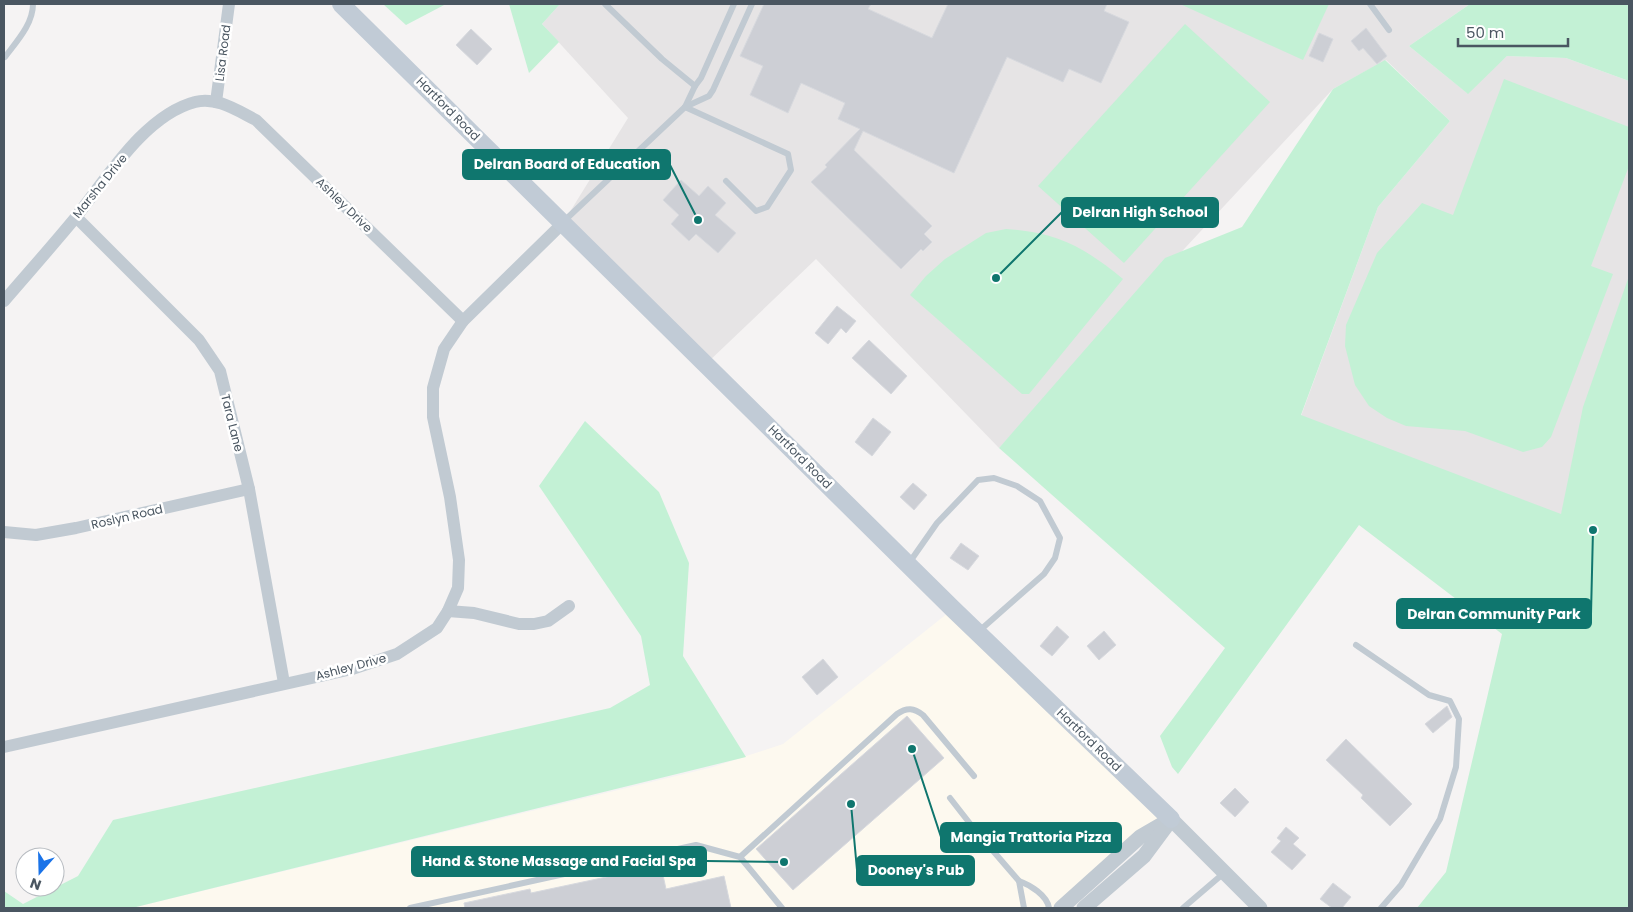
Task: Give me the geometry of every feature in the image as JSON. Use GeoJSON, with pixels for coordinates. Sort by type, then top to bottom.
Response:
{"type":"FeatureCollection","features":[{"type":"Feature","properties":{"kind":"main road","name":"Hartford Road"},"geometry":{"type":"LineString","coordinates":[[345,5],[977,633],[1171,820]]}},
{"type":"Feature","properties":{"kind":"street","name":"Lisa Road"},"geometry":{"type":"LineString","coordinates":[[216,102],[229,4]]}},
{"type":"Feature","properties":{"kind":"street","name":"Marsha Drive"},"geometry":{"type":"LineString","coordinates":[[4,301],[76,217],[131,147],[158,119],[196,101],[216,102]]}},
{"type":"Feature","properties":{"kind":"street","name":"Ashley Drive"},"geometry":{"type":"LineString","coordinates":[[216,102],[256,120],[463,321]]}},
{"type":"Feature","properties":{"kind":"street","name":"Tara Lane"},"geometry":{"type":"LineString","coordinates":[[76,217],[199,340],[220,371],[249,489],[284,683]]}},
{"type":"Feature","properties":{"kind":"street","name":"Ashley Drive"},"geometry":{"type":"LineString","coordinates":[[4,747],[352,668],[397,654],[437,628],[448,611],[458,588],[459,560],[450,497],[433,418],[432,388],[444,349],[463,321],[563,222]]}},
{"type":"Feature","properties":{"kind":"street","name":"Roslyn Road"},"geometry":{"type":"LineString","coordinates":[[4,532],[36,535],[76,528],[249,489]]}},
{"type":"Feature","properties":{"kind":"street"},"geometry":{"type":"LineString","coordinates":[[448,611],[474,613],[519,624],[534,624],[548,621],[569,606]]}},
{"type":"Feature","properties":{"kind":"street"},"geometry":{"type":"LineString","coordinates":[[1061,908],[1140,837],[1171,820]]}},
{"type":"Feature","properties":{"kind":"street"},"geometry":{"type":"LineString","coordinates":[[1084,908],[1144,856],[1171,820]]}},
{"type":"Feature","properties":{"kind":"street","name":"Hartford Road"},"geometry":{"type":"LineString","coordinates":[[1171,820],[1254,904]]}},
{"type":"Feature","properties":{"kind":"lane"},"geometry":{"type":"LineString","coordinates":[[5,57],[22,36],[33,9],[33,4]]}},
{"type":"Feature","properties":{"kind":"lane"},"geometry":{"type":"LineString","coordinates":[[605,4],[662,59],[695,86]]}},
{"type":"Feature","properties":{"kind":"lane"},"geometry":{"type":"LineString","coordinates":[[685,107],[701,78],[734,4]]}},
{"type":"Feature","properties":{"kind":"lane"},"geometry":{"type":"LineString","coordinates":[[563,222],[685,107],[709,96],[752,4]]}},
{"type":"Feature","properties":{"kind":"lane"},"geometry":{"type":"LineString","coordinates":[[1370,4],[1389,30]]}},
{"type":"Feature","properties":{"kind":"lane"},"geometry":{"type":"LineString","coordinates":[[685,107],[788,154],[791,170],[767,207],[756,211],[726,180]]}},
{"type":"Feature","properties":{"kind":"lane"},"geometry":{"type":"LineString","coordinates":[[908,564],[937,523],[978,480],[994,478],[1016,486],[1040,501],[1060,538],[1055,558],[1044,574],[977,633]]}},
{"type":"Feature","properties":{"kind":"lane"},"geometry":{"type":"LineString","coordinates":[[1356,645],[1428,695],[1450,701],[1459,719],[1456,767],[1440,819],[1401,885],[1381,908]]}},
{"type":"Feature","properties":{"kind":"lane"},"geometry":{"type":"LineString","coordinates":[[740,857],[904,709],[916,710],[923,716],[974,776]]}},
{"type":"Feature","properties":{"kind":"lane"},"geometry":{"type":"LineString","coordinates":[[950,798],[1018,880],[1031,886],[1048,904],[1049,908]]}},
{"type":"Feature","properties":{"kind":"lane"},"geometry":{"type":"LineString","coordinates":[[410,908],[696,845],[740,857],[782,908]]}},
{"type":"Feature","properties":{"kind":"lane"},"geometry":{"type":"LineString","coordinates":[[1183,908],[1224,872]]}},
{"type":"Feature","properties":{"kind":"lane"},"geometry":{"type":"LineString","coordinates":[[1018,880],[1024,908]]}},
{"type":"Feature","properties":{"kind":"shaded area"},"geometry":{"type":"Polygon","coordinates":[[[560,4],[1470,4],[1409,46],[1467,93],[1507,56],[1566,58],[1629,81],[1629,296],[1561,515],[1301,416],[1378,207],[1450,121],[1386,60],[1333,89],[999,448],[816,259],[706,364],[563,223],[628,118],[542,24],[560,4]]]}},
{"type":"Feature","properties":{"kind":"shaded area"},"geometry":{"type":"Polygon","coordinates":[[[953,609],[1171,819],[1061,908],[132,908],[713,767],[783,744],[953,609]]]}},
{"type":"Feature","properties":{"kind":"green space"},"geometry":{"type":"Polygon","coordinates":[[[383,4],[446,4],[406,25],[383,4]]]}},
{"type":"Feature","properties":{"kind":"green space"},"geometry":{"type":"Polygon","coordinates":[[[509,4],[560,4],[542,24],[559,42],[529,73],[509,4]]]}},
{"type":"Feature","properties":{"kind":"green space"},"geometry":{"type":"Polygon","coordinates":[[[1180,4],[1329,4],[1303,60],[1180,4]]]}},
{"type":"Feature","properties":{"kind":"green space"},"geometry":{"type":"Polygon","coordinates":[[[1470,4],[1629,4],[1629,81],[1566,58],[1507,56],[1468,94],[1409,46],[1470,4]]]}},
{"type":"Feature","properties":{"kind":"green space"},"geometry":{"type":"Polygon","coordinates":[[[1185,24],[1270,102],[1124,263],[1038,186],[1185,24]]]}},
{"type":"Feature","properties":{"kind":"green space"},"geometry":{"type":"Polygon","coordinates":[[[1385,60],[1450,121],[1378,207],[1301,415],[1561,514],[1583,407],[1629,276],[1629,908],[1417,908],[1446,872],[1502,634],[1359,525],[1178,774],[1172,767],[1160,736],[1225,648],[999,448],[1165,258],[1242,227],[1333,89],[1385,60]]]}},
{"type":"Feature","properties":{"kind":"green space"},"geometry":{"type":"Polygon","coordinates":[[[1504,79],[1629,127],[1629,166],[1591,266],[1613,274],[1551,437],[1542,447],[1523,452],[1465,431],[1406,426],[1387,418],[1369,406],[1355,385],[1345,346],[1346,325],[1377,253],[1422,203],[1453,215],[1504,79]]]}},
{"type":"Feature","properties":{"kind":"green space"},"geometry":{"type":"Polygon","coordinates":[[[1006,229],[1040,234],[1069,243],[1095,258],[1123,279],[1029,394],[1022,394],[910,295],[926,276],[945,259],[986,233],[1006,229]]]}},
{"type":"Feature","properties":{"kind":"green space"},"geometry":{"type":"Polygon","coordinates":[[[585,421],[659,492],[689,563],[683,656],[746,757],[132,908],[4,908],[4,891],[23,904],[37,897],[65,897],[65,883],[78,876],[113,820],[610,708],[650,685],[641,636],[539,486],[585,421]]]}},
{"type":"Feature","properties":{"kind":"building"},"geometry":{"type":"Polygon","coordinates":[[[764,4],[871,4],[868,9],[932,38],[948,4],[1107,4],[1104,11],[1129,22],[1101,83],[1069,69],[1063,82],[1007,57],[954,173],[863,131],[854,150],[932,226],[924,234],[932,242],[923,251],[921,249],[901,269],[811,182],[827,167],[825,165],[860,129],[838,119],[845,103],[801,83],[788,113],[750,95],[763,66],[740,56],[764,4]]]}},
{"type":"Feature","properties":{"kind":"building"},"geometry":{"type":"Polygon","coordinates":[[[1366,28],[1387,56],[1377,64],[1363,48],[1359,51],[1351,41],[1366,28]]]}},
{"type":"Feature","properties":{"kind":"building"},"geometry":{"type":"Polygon","coordinates":[[[471,29],[492,49],[477,65],[456,45],[471,29]]]}},
{"type":"Feature","properties":{"kind":"building"},"geometry":{"type":"Polygon","coordinates":[[[1319,33],[1333,39],[1323,62],[1309,56],[1319,33]]]}},
{"type":"Feature","properties":{"kind":"building"},"geometry":{"type":"Polygon","coordinates":[[[681,180],[699,196],[708,186],[726,203],[715,215],[736,233],[718,253],[696,234],[689,241],[671,224],[679,215],[663,200],[681,180]]]}},
{"type":"Feature","properties":{"kind":"building"},"geometry":{"type":"Polygon","coordinates":[[[837,306],[856,321],[846,333],[841,328],[828,344],[815,333],[837,306]]]}},
{"type":"Feature","properties":{"kind":"building"},"geometry":{"type":"Polygon","coordinates":[[[869,340],[907,376],[891,394],[852,358],[869,340]]]}},
{"type":"Feature","properties":{"kind":"building"},"geometry":{"type":"Polygon","coordinates":[[[873,418],[891,432],[872,456],[855,442],[873,418]]]}},
{"type":"Feature","properties":{"kind":"building"},"geometry":{"type":"Polygon","coordinates":[[[913,483],[927,495],[914,510],[900,497],[913,483]]]}},
{"type":"Feature","properties":{"kind":"building"},"geometry":{"type":"Polygon","coordinates":[[[961,543],[979,556],[968,570],[950,558],[961,543]]]}},
{"type":"Feature","properties":{"kind":"building"},"geometry":{"type":"Polygon","coordinates":[[[1057,626],[1069,637],[1052,656],[1040,646],[1057,626]]]}},
{"type":"Feature","properties":{"kind":"building"},"geometry":{"type":"Polygon","coordinates":[[[1104,631],[1116,645],[1099,660],[1087,646],[1104,631]]]}},
{"type":"Feature","properties":{"kind":"building"},"geometry":{"type":"Polygon","coordinates":[[[823,659],[838,677],[817,695],[802,677],[823,659]]]}},
{"type":"Feature","properties":{"kind":"building"},"geometry":{"type":"Polygon","coordinates":[[[1447,706],[1452,717],[1433,733],[1425,724],[1447,706]]]}},
{"type":"Feature","properties":{"kind":"building"},"geometry":{"type":"Polygon","coordinates":[[[907,716],[944,758],[793,890],[756,849],[907,716]]]}},
{"type":"Feature","properties":{"kind":"building"},"geometry":{"type":"Polygon","coordinates":[[[1346,739],[1412,804],[1390,826],[1361,798],[1363,795],[1326,760],[1346,739]]]}},
{"type":"Feature","properties":{"kind":"building"},"geometry":{"type":"Polygon","coordinates":[[[1235,788],[1249,802],[1235,817],[1220,803],[1235,788]]]}},
{"type":"Feature","properties":{"kind":"building"},"geometry":{"type":"Polygon","coordinates":[[[1286,827],[1299,838],[1293,844],[1306,855],[1292,870],[1271,852],[1281,841],[1277,838],[1286,827]]]}},
{"type":"Feature","properties":{"kind":"building"},"geometry":{"type":"Polygon","coordinates":[[[660,861],[666,889],[724,876],[731,908],[465,908],[464,903],[530,889],[531,893],[611,876],[610,872],[660,861]]]}},
{"type":"Feature","properties":{"kind":"building"},"geometry":{"type":"Polygon","coordinates":[[[1333,883],[1351,897],[1342,908],[1332,908],[1320,899],[1333,883]]]}},
{"type":"Feature","properties":{"kind":"place","name":"Delran Board of Education"},"geometry":{"type":"Point","coordinates":[698,220]}},
{"type":"Feature","properties":{"kind":"place","name":"Delran High School"},"geometry":{"type":"Point","coordinates":[996,278]}},
{"type":"Feature","properties":{"kind":"place","name":"Delran Community Park"},"geometry":{"type":"Point","coordinates":[1593,530]}},
{"type":"Feature","properties":{"kind":"place","name":"Mangia Trattoria Pizza"},"geometry":{"type":"Point","coordinates":[912,749]}},
{"type":"Feature","properties":{"kind":"place","name":"Dooney's Pub"},"geometry":{"type":"Point","coordinates":[851,804]}},
{"type":"Feature","properties":{"kind":"place","name":"Hand & Stone Massage and Facial Spa"},"geometry":{"type":"Point","coordinates":[784,862]}}]}
